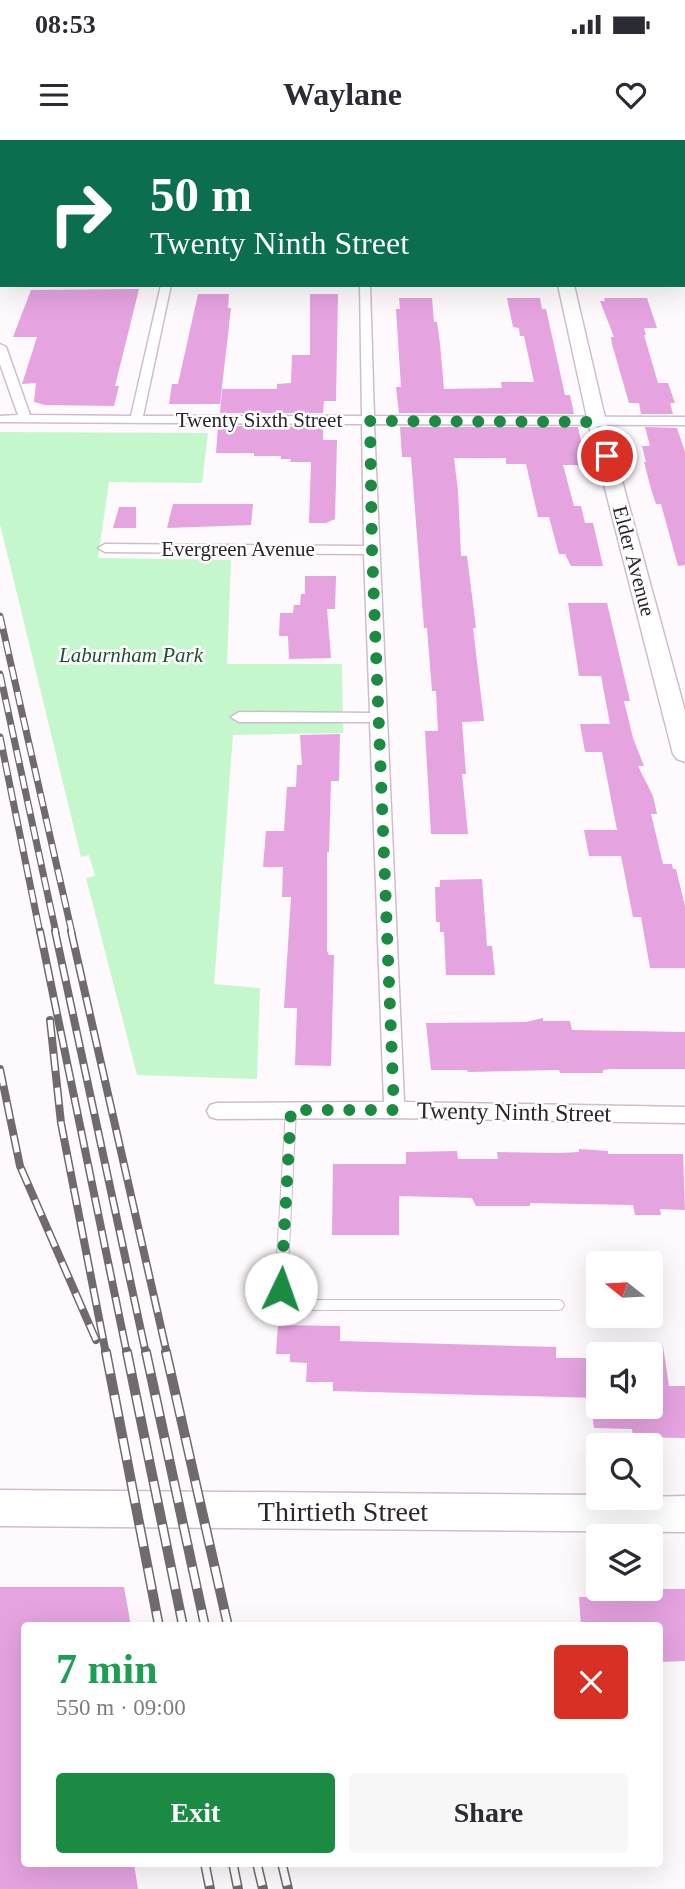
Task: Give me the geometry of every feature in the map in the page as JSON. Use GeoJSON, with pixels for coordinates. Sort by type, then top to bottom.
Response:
{"type":"FeatureCollection","features":[{"type":"Feature","properties":{"kind":"street"},"geometry":{"type":"LineString","coordinates":[[136,419],[166,287]]}},
{"type":"Feature","properties":{"kind":"street"},"geometry":{"type":"LineString","coordinates":[[365,287],[372,550],[394,1110]]}},
{"type":"Feature","properties":{"kind":"street","name":"Elder Avenue"},"geometry":{"type":"LineString","coordinates":[[566,287],[597,422],[685,754]]}},
{"type":"Feature","properties":{"kind":"street"},"geometry":{"type":"LineString","coordinates":[[0,346],[25,419]]}},
{"type":"Feature","properties":{"kind":"street","name":"Twenty Sixth Street"},"geometry":{"type":"LineString","coordinates":[[1,419],[685,421]]}},
{"type":"Feature","properties":{"kind":"street","name":"Evergreen Avenue"},"geometry":{"type":"LineString","coordinates":[[105,548],[372,550]]}},
{"type":"Feature","properties":{"kind":"street"},"geometry":{"type":"LineString","coordinates":[[239,717],[361,719],[380,716]]}},
{"type":"Feature","properties":{"kind":"street","name":"Twenty Ninth Street"},"geometry":{"type":"LineString","coordinates":[[217,1111],[394,1110],[685,1115]]}},
{"type":"Feature","properties":{"kind":"street","name":"Thirtieth Street"},"geometry":{"type":"LineString","coordinates":[[0,1508],[685,1514]]}},
{"type":"Feature","properties":{"kind":"lane"},"geometry":{"type":"LineString","coordinates":[[291,1110],[281,1289],[304,1305],[558,1305]]}},
{"type":"Feature","properties":{"kind":"green space","name":"Laburnham Park"},"geometry":{"type":"Polygon","coordinates":[[[0,432],[208,433],[202,483],[109,482],[98,558],[231,560],[227,664],[342,664],[343,733],[233,735],[214,984],[260,988],[257,1079],[137,1075],[86,878],[95,876],[89,855],[81,857],[0,524],[0,432]]]}},
{"type":"Feature","properties":{"kind":"building"},"geometry":{"type":"Polygon","coordinates":[[[139,289],[115,386],[119,386],[114,406],[45,405],[34,402],[36,383],[22,384],[37,337],[13,337],[31,290],[139,289]]]}},
{"type":"Feature","properties":{"kind":"building"},"geometry":{"type":"Polygon","coordinates":[[[198,294],[229,294],[228,308],[231,308],[220,404],[169,404],[172,384],[178,384],[198,294]]]}},
{"type":"Feature","properties":{"kind":"building"},"geometry":{"type":"Polygon","coordinates":[[[310,294],[338,294],[336,401],[324,401],[323,413],[220,413],[222,389],[277,389],[277,384],[291,383],[292,355],[310,355],[310,294]]]}},
{"type":"Feature","properties":{"kind":"building"},"geometry":{"type":"Polygon","coordinates":[[[399,298],[432,298],[444,389],[502,388],[501,382],[534,382],[524,336],[520,336],[519,328],[513,327],[507,298],[540,298],[542,309],[546,309],[565,395],[570,395],[574,414],[399,413],[396,387],[401,387],[396,309],[400,309],[399,298]]]}},
{"type":"Feature","properties":{"kind":"building"},"geometry":{"type":"Polygon","coordinates":[[[604,298],[647,298],[657,328],[644,328],[644,335],[658,383],[668,383],[675,403],[670,403],[673,414],[641,414],[639,403],[629,403],[612,344],[611,337],[614,337],[600,301],[605,301],[604,298]]]}},
{"type":"Feature","properties":{"kind":"building"},"geometry":{"type":"Polygon","coordinates":[[[218,426],[323,426],[323,440],[337,440],[335,519],[326,523],[309,523],[311,462],[290,462],[291,459],[281,459],[281,456],[254,456],[254,453],[216,453],[218,426]]]}},
{"type":"Feature","properties":{"kind":"building"},"geometry":{"type":"Polygon","coordinates":[[[400,427],[578,427],[586,465],[563,465],[574,506],[581,506],[585,523],[593,523],[603,566],[571,566],[565,554],[559,554],[549,517],[538,517],[526,464],[506,464],[506,458],[454,458],[461,556],[467,556],[484,721],[462,722],[466,774],[462,774],[468,834],[431,834],[425,731],[438,731],[436,691],[432,691],[427,628],[424,628],[411,457],[402,457],[400,427]]]}},
{"type":"Feature","properties":{"kind":"building"},"geometry":{"type":"Polygon","coordinates":[[[645,427],[677,428],[685,452],[685,565],[678,566],[661,504],[656,504],[651,489],[642,446],[650,446],[645,427]]]}},
{"type":"Feature","properties":{"kind":"building"},"geometry":{"type":"Polygon","coordinates":[[[173,504],[253,504],[251,525],[167,528],[173,504]]]}},
{"type":"Feature","properties":{"kind":"building"},"geometry":{"type":"Polygon","coordinates":[[[119,507],[136,507],[136,528],[113,528],[119,507]]]}},
{"type":"Feature","properties":{"kind":"building"},"geometry":{"type":"Polygon","coordinates":[[[305,576],[336,576],[335,609],[327,609],[331,658],[289,659],[288,636],[279,636],[280,613],[293,613],[294,605],[300,605],[301,594],[305,594],[305,576]]]}},
{"type":"Feature","properties":{"kind":"building"},"geometry":{"type":"Polygon","coordinates":[[[568,603],[607,603],[630,701],[624,701],[633,738],[644,766],[638,766],[653,796],[657,814],[651,814],[663,864],[672,864],[673,869],[676,869],[685,906],[685,968],[650,968],[641,917],[633,917],[621,856],[589,856],[584,830],[617,830],[602,752],[585,752],[580,724],[610,724],[601,676],[579,676],[568,603]]]}},
{"type":"Feature","properties":{"kind":"building"},"geometry":{"type":"Polygon","coordinates":[[[340,734],[339,781],[331,781],[327,852],[327,951],[329,955],[334,955],[331,1066],[295,1065],[297,1008],[284,1008],[291,897],[282,897],[283,867],[263,867],[266,831],[284,831],[287,787],[296,787],[297,765],[302,765],[300,735],[340,734]]]}},
{"type":"Feature","properties":{"kind":"building"},"geometry":{"type":"Polygon","coordinates":[[[482,879],[487,946],[492,946],[495,975],[446,975],[444,932],[440,932],[440,922],[436,922],[435,887],[440,887],[440,880],[482,879]]]}},
{"type":"Feature","properties":{"kind":"building"},"geometry":{"type":"Polygon","coordinates":[[[543,1018],[543,1021],[570,1021],[572,1030],[685,1032],[685,1069],[610,1069],[603,1070],[603,1073],[560,1073],[559,1070],[431,1070],[426,1023],[526,1022],[543,1018]]]}},
{"type":"Feature","properties":{"kind":"building"},"geometry":{"type":"Polygon","coordinates":[[[579,1149],[608,1151],[608,1154],[683,1154],[685,1210],[660,1209],[661,1215],[635,1215],[633,1205],[530,1203],[530,1206],[476,1206],[472,1198],[399,1196],[399,1235],[332,1235],[333,1164],[406,1164],[406,1152],[457,1151],[458,1159],[498,1159],[497,1152],[560,1153],[579,1152],[579,1149]]]}},
{"type":"Feature","properties":{"kind":"building"},"geometry":{"type":"Polygon","coordinates":[[[278,1325],[340,1326],[340,1341],[556,1347],[556,1358],[586,1358],[586,1398],[333,1391],[333,1382],[306,1382],[307,1363],[290,1362],[290,1354],[276,1354],[278,1325]]]}},
{"type":"Feature","properties":{"kind":"building"},"geometry":{"type":"Polygon","coordinates":[[[663,1346],[669,1386],[685,1386],[685,1438],[663,1438],[663,1433],[632,1433],[632,1429],[594,1428],[593,1419],[663,1419],[663,1346]]]}},
{"type":"Feature","properties":{"kind":"building"},"geometry":{"type":"Polygon","coordinates":[[[0,1587],[124,1587],[130,1622],[21,1622],[21,1867],[134,1867],[138,1889],[0,1889],[0,1587]]]}},
{"type":"Feature","properties":{"kind":"building"},"geometry":{"type":"Polygon","coordinates":[[[663,1589],[685,1589],[685,1661],[663,1662],[663,1622],[581,1622],[579,1597],[586,1597],[586,1601],[663,1601],[663,1589]]]}},
{"type":"Feature","properties":{"kind":"railway"},"geometry":{"type":"LineString","coordinates":[[0,616],[72,933]]}},
{"type":"Feature","properties":{"kind":"railway"},"geometry":{"type":"LineString","coordinates":[[0,674],[56,933]]}},
{"type":"Feature","properties":{"kind":"railway"},"geometry":{"type":"LineString","coordinates":[[0,737],[40,933]]}},
{"type":"Feature","properties":{"kind":"railway"},"geometry":{"type":"LineString","coordinates":[[40,931],[127,1354]]}},
{"type":"Feature","properties":{"kind":"railway"},"geometry":{"type":"LineString","coordinates":[[55,931],[146,1354]]}},
{"type":"Feature","properties":{"kind":"railway"},"geometry":{"type":"LineString","coordinates":[[71,931],[167,1354]]}},
{"type":"Feature","properties":{"kind":"railway"},"geometry":{"type":"LineString","coordinates":[[50,1020],[61,1123],[106,1354]]}},
{"type":"Feature","properties":{"kind":"railway"},"geometry":{"type":"LineString","coordinates":[[0,1069],[20,1166],[96,1340]]}},
{"type":"Feature","properties":{"kind":"railway"},"geometry":{"type":"LineString","coordinates":[[106,1352],[158,1622]]}},
{"type":"Feature","properties":{"kind":"railway"},"geometry":{"type":"LineString","coordinates":[[127,1352],[182,1622]]}},
{"type":"Feature","properties":{"kind":"railway"},"geometry":{"type":"LineString","coordinates":[[146,1352],[204,1622]]}},
{"type":"Feature","properties":{"kind":"railway"},"geometry":{"type":"LineString","coordinates":[[166,1352],[227,1622]]}},
{"type":"Feature","properties":{"kind":"railway"},"geometry":{"type":"LineString","coordinates":[[206,1867],[210,1889]]}},
{"type":"Feature","properties":{"kind":"railway"},"geometry":{"type":"LineString","coordinates":[[234,1867],[238,1889]]}},
{"type":"Feature","properties":{"kind":"railway"},"geometry":{"type":"LineString","coordinates":[[258,1867],[263,1889]]}},
{"type":"Feature","properties":{"kind":"railway"},"geometry":{"type":"LineString","coordinates":[[283,1867],[288,1889]]}},
{"type":"Feature","properties":{"kind":"route"},"geometry":{"type":"LineString","coordinates":[[281,1289],[291,1110],[394,1110],[372,550],[370,421],[597,422],[607,456]]}}]}
